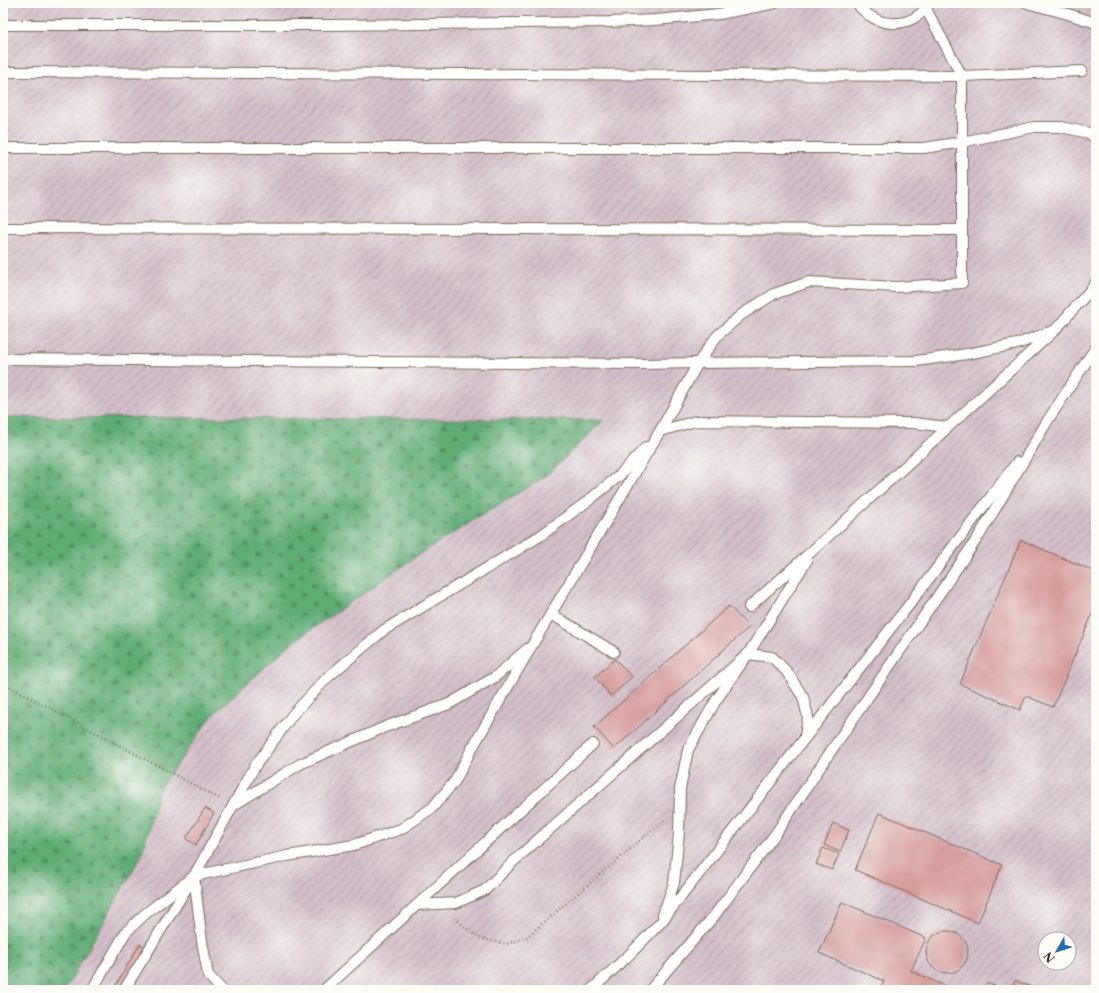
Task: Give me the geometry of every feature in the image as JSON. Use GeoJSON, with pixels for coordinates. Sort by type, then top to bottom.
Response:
{"type":"FeatureCollection","features":[{"type":"Feature","properties":{"kind":"lane"},"geometry":{"type":"LineString","coordinates":[[3,25],[329,25],[610,22],[656,20],[719,14],[776,3]]}},
{"type":"Feature","properties":{"kind":"lane"},"geometry":{"type":"LineString","coordinates":[[92,990],[126,932],[194,876],[287,856],[354,845],[401,829],[432,808],[455,781],[471,750],[660,431],[698,363],[717,336],[741,315],[774,294],[809,282],[896,287],[962,282],[962,76],[928,6],[915,18],[901,23],[887,23],[874,19],[862,10],[857,3]]}},
{"type":"Feature","properties":{"kind":"lane"},"geometry":{"type":"LineString","coordinates":[[1027,3],[1096,23]]}},
{"type":"Feature","properties":{"kind":"lane"},"geometry":{"type":"LineString","coordinates":[[3,72],[962,76],[1082,71]]}},
{"type":"Feature","properties":{"kind":"lane"},"geometry":{"type":"LineString","coordinates":[[3,148],[924,148],[1034,128],[1061,127],[1088,133],[1096,139]]}},
{"type":"Feature","properties":{"kind":"lane"},"geometry":{"type":"LineString","coordinates":[[4,229],[962,230]]}},
{"type":"Feature","properties":{"kind":"lane"},"geometry":{"type":"LineString","coordinates":[[749,607],[1054,330],[1096,282]]}},
{"type":"Feature","properties":{"kind":"lane"},"geometry":{"type":"LineString","coordinates":[[4,357],[637,364],[916,361],[967,354],[1017,344],[1054,330]]}},
{"type":"Feature","properties":{"kind":"lane"},"geometry":{"type":"LineString","coordinates":[[650,990],[714,916],[776,833],[979,536],[1048,420],[1096,347]]}},
{"type":"Feature","properties":{"kind":"lane"},"geometry":{"type":"LineString","coordinates":[[591,990],[629,955],[662,921],[912,601],[1048,420]]}},
{"type":"Feature","properties":{"kind":"lane"},"geometry":{"type":"LineString","coordinates":[[124,990],[194,876],[255,766],[293,714],[328,677],[384,630],[540,536],[588,501],[620,475],[660,431],[696,422],[914,423],[947,427]]}},
{"type":"Feature","properties":{"kind":"lane"},"geometry":{"type":"LineString","coordinates":[[662,921],[674,883],[679,833],[680,789],[688,750],[715,702],[748,654],[812,551]]}},
{"type":"Feature","properties":{"kind":"lane"},"geometry":{"type":"LineString","coordinates":[[551,614],[614,652]]}},
{"type":"Feature","properties":{"kind":"lane"},"geometry":{"type":"LineString","coordinates":[[233,806],[300,764],[384,727],[449,704],[495,677],[534,642]]}},
{"type":"Feature","properties":{"kind":"lane"},"geometry":{"type":"LineString","coordinates":[[417,905],[456,903],[485,890],[515,860],[748,654],[772,657],[787,672],[803,697],[808,717],[805,737]]}},
{"type":"Feature","properties":{"kind":"lane"},"geometry":{"type":"LineString","coordinates":[[324,990],[593,744]]}},
{"type":"Feature","properties":{"kind":"lane"},"geometry":{"type":"LineString","coordinates":[[194,876],[208,975],[222,990]]}},
{"type":"Feature","properties":{"kind":"path"},"geometry":{"type":"LineString","coordinates":[[3,683],[233,806]]}},
{"type":"Feature","properties":{"kind":"path"},"geometry":{"type":"LineString","coordinates":[[438,904],[466,928],[482,939],[507,944],[527,937],[680,807]]}},
{"type":"Feature","properties":{"kind":"shaded area"},"geometry":{"type":"Polygon","coordinates":[[[3,3],[1096,3],[1096,990],[3,990],[3,3]]]}},
{"type":"Feature","properties":{"kind":"green space"},"geometry":{"type":"Polygon","coordinates":[[[3,416],[604,420],[546,476],[427,549],[293,642],[214,713],[159,789],[142,854],[65,990],[3,990],[3,416]]]}},
{"type":"Feature","properties":{"kind":"building"},"geometry":{"type":"Polygon","coordinates":[[[1021,540],[1096,572],[1096,605],[1053,707],[1026,696],[1020,710],[960,684],[1021,540]]]}},
{"type":"Feature","properties":{"kind":"building"},"geometry":{"type":"Polygon","coordinates":[[[729,606],[749,627],[614,749],[594,727],[729,606]]]}},
{"type":"Feature","properties":{"kind":"building"},"geometry":{"type":"Polygon","coordinates":[[[615,659],[632,677],[611,696],[595,677],[615,659]]]}},
{"type":"Feature","properties":{"kind":"building"},"geometry":{"type":"Polygon","coordinates":[[[205,808],[214,813],[196,845],[186,839],[205,808]]]}},
{"type":"Feature","properties":{"kind":"building"},"geometry":{"type":"Polygon","coordinates":[[[879,813],[1002,865],[978,923],[855,870],[879,813]]]}},
{"type":"Feature","properties":{"kind":"building"},"geometry":{"type":"Polygon","coordinates":[[[833,823],[849,830],[840,852],[824,845],[833,823]]]}},
{"type":"Feature","properties":{"kind":"building"},"geometry":{"type":"Polygon","coordinates":[[[823,848],[839,854],[832,870],[816,864],[823,848]]]}},
{"type":"Feature","properties":{"kind":"building"},"geometry":{"type":"Polygon","coordinates":[[[842,902],[926,938],[911,971],[954,990],[880,990],[884,981],[819,953],[842,902]]]}},
{"type":"Feature","properties":{"kind":"building"},"geometry":{"type":"Polygon","coordinates":[[[947,931],[962,937],[968,952],[962,967],[947,973],[932,967],[926,952],[932,937],[947,931]]]}},
{"type":"Feature","properties":{"kind":"building"},"geometry":{"type":"Polygon","coordinates":[[[140,944],[152,952],[129,990],[113,990],[140,944]]]}},
{"type":"Feature","properties":{"kind":"building"},"geometry":{"type":"Polygon","coordinates":[[[1015,980],[1038,990],[1010,990],[1015,980]]]}},
{"type":"Feature","properties":{"kind":"building"},"geometry":{"type":"Polygon","coordinates":[[[987,983],[1005,990],[984,990],[987,983]]]}}]}
